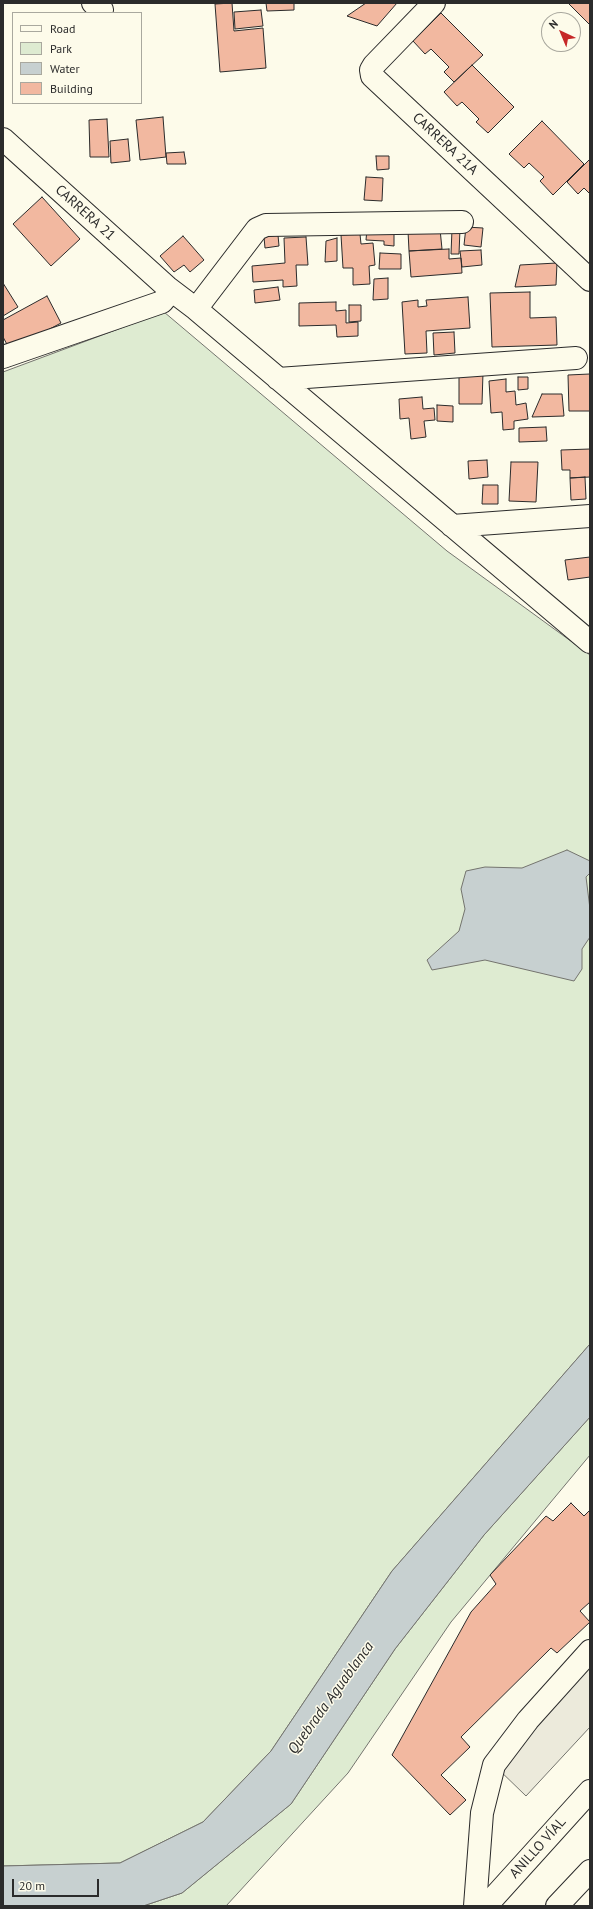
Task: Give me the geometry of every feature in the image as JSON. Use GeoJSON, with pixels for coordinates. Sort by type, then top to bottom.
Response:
{"type":"FeatureCollection","features":[{"type":"Feature","properties":{"kind":"main road","name":"CARRERA 21A"},"geometry":{"type":"LineString","coordinates":[[434,3],[374,64],[371,70],[372,76],[590,280]]}},
{"type":"Feature","properties":{"kind":"main road","name":"CARRERA 21"},"geometry":{"type":"LineString","coordinates":[[3,139],[167,287],[196,308],[590,642]]}},
{"type":"Feature","properties":{"kind":"main road"},"geometry":{"type":"LineString","coordinates":[[196,308],[257,229],[266,225],[462,222]]}},
{"type":"Feature","properties":{"kind":"main road"},"geometry":{"type":"LineString","coordinates":[[3,357],[162,302],[167,296],[167,287]]}},
{"type":"Feature","properties":{"kind":"main road"},"geometry":{"type":"LineString","coordinates":[[278,378],[576,358]]}},
{"type":"Feature","properties":{"kind":"main road"},"geometry":{"type":"LineString","coordinates":[[452,526],[590,516]]}},
{"type":"Feature","properties":{"kind":"main road"},"geometry":{"type":"LineString","coordinates":[[475,1906],[482,1813],[494,1765],[528,1720],[590,1651]]}},
{"type":"Feature","properties":{"kind":"main road","name":"ANILLO VÍAL"},"geometry":{"type":"LineString","coordinates":[[486,1906],[590,1791]]}},
{"type":"Feature","properties":{"kind":"main road"},"geometry":{"type":"LineString","coordinates":[[558,1906],[590,1871]]}},
{"type":"Feature","properties":{"kind":"green space"},"geometry":{"type":"Polygon","coordinates":[[[164,312],[447,551],[590,655],[590,1344],[392,1571],[271,1751],[203,1822],[120,1863],[3,1866],[3,372],[164,312]]]}},
{"type":"Feature","properties":{"kind":"green space"},"geometry":{"type":"Polygon","coordinates":[[[590,1417],[590,1455],[451,1622],[348,1773],[226,1906],[143,1906],[182,1893],[291,1804],[395,1649],[484,1535],[590,1417]]]}},
{"type":"Feature","properties":{"kind":"shaded area"},"geometry":{"type":"Polygon","coordinates":[[[590,1651],[590,1727],[526,1796],[494,1765],[590,1651]]]}},
{"type":"Feature","properties":{"kind":"water"},"geometry":{"type":"Polygon","coordinates":[[[567,850],[590,861],[590,873],[586,877],[590,909],[590,937],[582,949],[582,969],[574,981],[485,960],[432,970],[427,960],[459,931],[465,909],[461,889],[466,871],[485,867],[522,868],[567,850]]]}},
{"type":"Feature","properties":{"kind":"water","name":"Quebrada Aguablanca"},"geometry":{"type":"Polygon","coordinates":[[[590,1344],[590,1417],[484,1535],[395,1649],[291,1804],[182,1893],[143,1906],[3,1906],[3,1866],[120,1863],[203,1822],[271,1751],[392,1571],[590,1344]]]}},
{"type":"Feature","properties":{"kind":"building"},"geometry":{"type":"Polygon","coordinates":[[[232,3],[234,31],[263,28],[266,68],[220,72],[215,4],[232,3]]]}},
{"type":"Feature","properties":{"kind":"building"},"geometry":{"type":"Polygon","coordinates":[[[266,3],[294,3],[294,10],[267,11],[266,3]]]}},
{"type":"Feature","properties":{"kind":"building"},"geometry":{"type":"Polygon","coordinates":[[[366,3],[397,3],[377,26],[347,16],[366,3]]]}},
{"type":"Feature","properties":{"kind":"building"},"geometry":{"type":"Polygon","coordinates":[[[568,3],[590,3],[590,25],[581,16],[581,12],[577,12],[568,3]]]}},
{"type":"Feature","properties":{"kind":"building"},"geometry":{"type":"Polygon","coordinates":[[[261,10],[263,26],[235,29],[234,12],[261,10]]]}},
{"type":"Feature","properties":{"kind":"building"},"geometry":{"type":"Polygon","coordinates":[[[441,13],[483,55],[454,82],[444,72],[449,67],[431,49],[425,54],[413,41],[441,13]]]}},
{"type":"Feature","properties":{"kind":"building"},"geometry":{"type":"Polygon","coordinates":[[[472,65],[514,107],[488,133],[476,122],[479,119],[462,102],[457,106],[444,92],[472,65]]]}},
{"type":"Feature","properties":{"kind":"building"},"geometry":{"type":"Polygon","coordinates":[[[163,117],[166,157],[140,160],[136,120],[163,117]]]}},
{"type":"Feature","properties":{"kind":"building"},"geometry":{"type":"Polygon","coordinates":[[[107,119],[109,157],[90,157],[89,120],[107,119]]]}},
{"type":"Feature","properties":{"kind":"building"},"geometry":{"type":"Polygon","coordinates":[[[542,121],[584,164],[553,195],[540,181],[544,177],[529,163],[524,168],[509,154],[542,121]]]}},
{"type":"Feature","properties":{"kind":"building"},"geometry":{"type":"Polygon","coordinates":[[[128,139],[130,161],[111,163],[110,141],[128,139]]]}},
{"type":"Feature","properties":{"kind":"building"},"geometry":{"type":"Polygon","coordinates":[[[184,152],[186,164],[167,164],[166,153],[184,152]]]}},
{"type":"Feature","properties":{"kind":"building"},"geometry":{"type":"Polygon","coordinates":[[[376,156],[389,156],[389,169],[377,170],[376,156]]]}},
{"type":"Feature","properties":{"kind":"building"},"geometry":{"type":"Polygon","coordinates":[[[590,159],[590,194],[584,188],[578,194],[567,182],[590,159]]]}},
{"type":"Feature","properties":{"kind":"building"},"geometry":{"type":"Polygon","coordinates":[[[366,177],[383,178],[382,201],[364,200],[366,177]]]}},
{"type":"Feature","properties":{"kind":"building"},"geometry":{"type":"Polygon","coordinates":[[[42,197],[80,239],[51,266],[13,224],[42,197]]]}},
{"type":"Feature","properties":{"kind":"building"},"geometry":{"type":"Polygon","coordinates":[[[466,227],[483,228],[481,247],[464,245],[466,227]]]}},
{"type":"Feature","properties":{"kind":"building"},"geometry":{"type":"Polygon","coordinates":[[[367,229],[394,231],[394,246],[384,245],[384,241],[366,240],[367,229]]]}},
{"type":"Feature","properties":{"kind":"building"},"geometry":{"type":"Polygon","coordinates":[[[440,229],[442,249],[409,251],[408,231],[440,229]]]}},
{"type":"Feature","properties":{"kind":"building"},"geometry":{"type":"Polygon","coordinates":[[[452,229],[460,229],[459,254],[451,254],[452,229]]]}},
{"type":"Feature","properties":{"kind":"building"},"geometry":{"type":"Polygon","coordinates":[[[360,234],[361,244],[373,243],[375,265],[369,266],[370,284],[353,285],[353,268],[343,268],[341,235],[360,234]]]}},
{"type":"Feature","properties":{"kind":"building"},"geometry":{"type":"Polygon","coordinates":[[[278,235],[279,246],[265,248],[264,237],[278,235]]]}},
{"type":"Feature","properties":{"kind":"building"},"geometry":{"type":"Polygon","coordinates":[[[183,236],[204,260],[190,272],[184,265],[174,272],[160,256],[183,236]]]}},
{"type":"Feature","properties":{"kind":"building"},"geometry":{"type":"Polygon","coordinates":[[[306,237],[308,265],[296,265],[297,286],[283,287],[283,280],[253,282],[252,266],[285,263],[284,238],[306,237]]]}},
{"type":"Feature","properties":{"kind":"building"},"geometry":{"type":"Polygon","coordinates":[[[337,238],[337,261],[325,262],[326,241],[337,238]]]}},
{"type":"Feature","properties":{"kind":"building"},"geometry":{"type":"Polygon","coordinates":[[[449,249],[449,259],[461,258],[462,273],[411,277],[409,251],[449,249]]]}},
{"type":"Feature","properties":{"kind":"building"},"geometry":{"type":"Polygon","coordinates":[[[481,250],[482,265],[462,267],[460,251],[481,250]]]}},
{"type":"Feature","properties":{"kind":"building"},"geometry":{"type":"Polygon","coordinates":[[[380,253],[401,254],[401,269],[379,269],[380,253]]]}},
{"type":"Feature","properties":{"kind":"building"},"geometry":{"type":"Polygon","coordinates":[[[557,263],[556,285],[515,287],[520,265],[557,263]]]}},
{"type":"Feature","properties":{"kind":"building"},"geometry":{"type":"Polygon","coordinates":[[[388,278],[388,299],[373,300],[374,279],[388,278]]]}},
{"type":"Feature","properties":{"kind":"building"},"geometry":{"type":"Polygon","coordinates":[[[3,283],[18,307],[3,316],[3,283]]]}},
{"type":"Feature","properties":{"kind":"building"},"geometry":{"type":"Polygon","coordinates":[[[278,287],[280,300],[255,303],[254,290],[278,287]]]}},
{"type":"Feature","properties":{"kind":"building"},"geometry":{"type":"Polygon","coordinates":[[[530,292],[530,318],[556,317],[557,345],[492,347],[490,293],[530,292]]]}},
{"type":"Feature","properties":{"kind":"building"},"geometry":{"type":"Polygon","coordinates":[[[47,296],[61,323],[10,350],[3,337],[3,320],[47,296]]]}},
{"type":"Feature","properties":{"kind":"building"},"geometry":{"type":"Polygon","coordinates":[[[468,297],[470,328],[426,331],[427,353],[405,354],[402,302],[418,300],[418,307],[427,306],[426,300],[468,297]]]}},
{"type":"Feature","properties":{"kind":"building"},"geometry":{"type":"Polygon","coordinates":[[[336,302],[336,311],[346,310],[346,323],[358,322],[358,336],[337,337],[336,325],[299,326],[299,303],[336,302]]]}},
{"type":"Feature","properties":{"kind":"building"},"geometry":{"type":"Polygon","coordinates":[[[349,305],[361,305],[361,321],[349,322],[349,305]]]}},
{"type":"Feature","properties":{"kind":"building"},"geometry":{"type":"Polygon","coordinates":[[[454,332],[455,353],[434,355],[433,333],[454,332]]]}},
{"type":"Feature","properties":{"kind":"building"},"geometry":{"type":"Polygon","coordinates":[[[483,373],[482,404],[459,404],[459,375],[483,373]]]}},
{"type":"Feature","properties":{"kind":"building"},"geometry":{"type":"Polygon","coordinates":[[[590,374],[590,411],[569,411],[568,375],[590,374]]]}},
{"type":"Feature","properties":{"kind":"building"},"geometry":{"type":"Polygon","coordinates":[[[518,377],[528,377],[528,389],[518,390],[518,377]]]}},
{"type":"Feature","properties":{"kind":"building"},"geometry":{"type":"Polygon","coordinates":[[[506,379],[506,392],[515,391],[516,405],[526,403],[528,419],[514,421],[514,429],[503,430],[502,412],[491,413],[489,381],[506,379]]]}},
{"type":"Feature","properties":{"kind":"building"},"geometry":{"type":"Polygon","coordinates":[[[542,394],[562,394],[564,416],[532,417],[542,394]]]}},
{"type":"Feature","properties":{"kind":"building"},"geometry":{"type":"Polygon","coordinates":[[[422,397],[423,409],[434,408],[435,420],[424,421],[426,437],[411,439],[409,418],[400,419],[399,399],[422,397]]]}},
{"type":"Feature","properties":{"kind":"building"},"geometry":{"type":"Polygon","coordinates":[[[437,405],[453,406],[453,422],[437,421],[437,405]]]}},
{"type":"Feature","properties":{"kind":"building"},"geometry":{"type":"Polygon","coordinates":[[[546,427],[547,441],[519,442],[519,428],[546,427]]]}},
{"type":"Feature","properties":{"kind":"building"},"geometry":{"type":"Polygon","coordinates":[[[590,449],[590,477],[570,478],[570,470],[562,470],[561,450],[590,449]]]}},
{"type":"Feature","properties":{"kind":"building"},"geometry":{"type":"Polygon","coordinates":[[[487,460],[488,477],[469,479],[468,461],[487,460]]]}},
{"type":"Feature","properties":{"kind":"building"},"geometry":{"type":"Polygon","coordinates":[[[511,462],[538,462],[536,502],[509,501],[511,462]]]}},
{"type":"Feature","properties":{"kind":"building"},"geometry":{"type":"Polygon","coordinates":[[[585,477],[586,499],[571,500],[570,478],[585,477]]]}},
{"type":"Feature","properties":{"kind":"building"},"geometry":{"type":"Polygon","coordinates":[[[483,485],[498,485],[498,504],[482,504],[483,485]]]}},
{"type":"Feature","properties":{"kind":"building"},"geometry":{"type":"Polygon","coordinates":[[[590,557],[590,577],[568,580],[565,560],[590,557]]]}},
{"type":"Feature","properties":{"kind":"building"},"geometry":{"type":"Polygon","coordinates":[[[571,1503],[584,1516],[590,1510],[590,1602],[580,1611],[590,1622],[557,1653],[551,1648],[461,1737],[470,1747],[441,1775],[466,1800],[450,1815],[392,1755],[471,1612],[496,1584],[490,1575],[546,1516],[553,1521],[571,1503]]]}}]}
